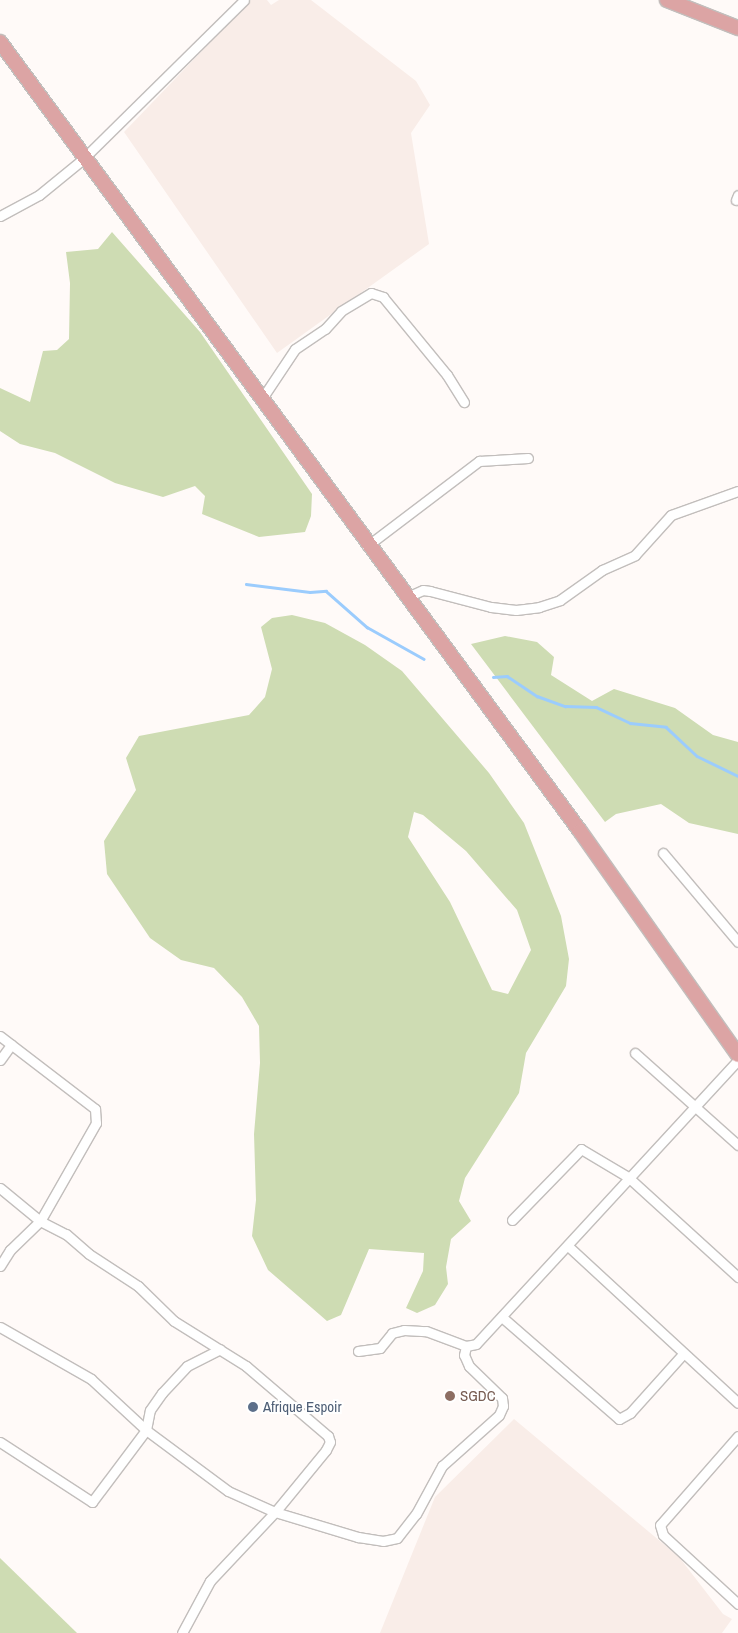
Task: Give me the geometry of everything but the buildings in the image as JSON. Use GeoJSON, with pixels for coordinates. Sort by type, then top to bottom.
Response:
{"type":"FeatureCollection","features":[{"type":"Feature","properties":{"kind":"main road"},"geometry":{"type":"LineString","coordinates":[[667,0],[738,28]]}},
{"type":"Feature","properties":{"kind":"main road"},"geometry":{"type":"LineString","coordinates":[[0,42],[83,159],[642,917],[738,1055]]}},
{"type":"Feature","properties":{"kind":"street"},"geometry":{"type":"LineString","coordinates":[[0,216],[39,195],[83,159],[244,0]]}},
{"type":"Feature","properties":{"kind":"street"},"geometry":{"type":"LineString","coordinates":[[261,400],[295,348],[326,329],[342,311],[372,293],[383,297],[447,375],[464,402]]}},
{"type":"Feature","properties":{"kind":"street"},"geometry":{"type":"LineString","coordinates":[[367,546],[479,461],[528,458]]}},
{"type":"Feature","properties":{"kind":"street"},"geometry":{"type":"LineString","coordinates":[[407,597],[423,590],[491,607],[516,610],[539,607],[568,596],[602,570],[636,555],[657,527],[671,515],[738,491]]}},
{"type":"Feature","properties":{"kind":"street"},"geometry":{"type":"LineString","coordinates":[[663,853],[738,942]]}},
{"type":"Feature","properties":{"kind":"street"},"geometry":{"type":"LineString","coordinates":[[0,1036],[96,1109],[96,1123],[91,1136],[40,1221],[10,1250],[0,1266]]}},
{"type":"Feature","properties":{"kind":"street"},"geometry":{"type":"LineString","coordinates":[[0,1060],[11,1045]]}},
{"type":"Feature","properties":{"kind":"street"},"geometry":{"type":"LineString","coordinates":[[635,1053],[738,1145]]}},
{"type":"Feature","properties":{"kind":"street"},"geometry":{"type":"LineString","coordinates":[[358,1351],[380,1348],[392,1333],[404,1330],[426,1331],[466,1346],[476,1344],[503,1318],[692,1105],[738,1060]]}},
{"type":"Feature","properties":{"kind":"street"},"geometry":{"type":"LineString","coordinates":[[512,1220],[581,1149],[628,1177],[738,1277]]}},
{"type":"Feature","properties":{"kind":"street"},"geometry":{"type":"LineString","coordinates":[[0,1188],[40,1221],[66,1234],[89,1254],[138,1286],[170,1318],[246,1366],[328,1436],[330,1442],[326,1450],[274,1512],[210,1581],[182,1633]]}},
{"type":"Feature","properties":{"kind":"street"},"geometry":{"type":"LineString","coordinates":[[568,1246],[738,1403]]}},
{"type":"Feature","properties":{"kind":"street"},"geometry":{"type":"LineString","coordinates":[[503,1318],[619,1419],[630,1413],[684,1354]]}},
{"type":"Feature","properties":{"kind":"street"},"geometry":{"type":"LineString","coordinates":[[0,1327],[91,1379],[146,1430],[228,1491],[274,1512],[358,1536],[383,1541],[397,1538],[416,1514],[442,1466],[499,1415],[503,1406],[502,1398],[469,1366],[464,1355],[466,1346]]}},
{"type":"Feature","properties":{"kind":"street"},"geometry":{"type":"LineString","coordinates":[[0,1442],[92,1502],[146,1430],[150,1410],[187,1366],[220,1349]]}},
{"type":"Feature","properties":{"kind":"street"},"geometry":{"type":"LineString","coordinates":[[736,1599],[663,1535],[660,1526],[738,1436]]}},
{"type":"Feature","properties":{"kind":"shaded area"},"geometry":{"type":"Polygon","coordinates":[[[251,0],[267,0],[271,5],[279,0],[311,0],[416,81],[430,105],[411,133],[429,244],[277,353],[124,132],[251,0]]]}},
{"type":"Feature","properties":{"kind":"shaded area"},"geometry":{"type":"Polygon","coordinates":[[[514,1419],[679,1557],[723,1614],[732,1619],[722,1633],[380,1633],[435,1497],[514,1419]]]}},
{"type":"Feature","properties":{"kind":"green space"},"geometry":{"type":"Polygon","coordinates":[[[112,232],[200,332],[312,494],[311,516],[305,532],[259,537],[202,514],[205,496],[195,486],[163,497],[115,483],[55,453],[20,444],[0,431],[0,388],[30,402],[43,351],[57,350],[69,339],[70,283],[66,252],[98,249],[112,232]]]}},
{"type":"Feature","properties":{"kind":"green space"},"geometry":{"type":"Polygon","coordinates":[[[292,615],[325,623],[365,645],[402,671],[489,773],[524,823],[561,916],[569,959],[566,986],[526,1053],[519,1093],[465,1178],[459,1201],[471,1221],[451,1239],[446,1267],[448,1284],[435,1305],[417,1313],[406,1308],[423,1271],[424,1253],[369,1249],[341,1315],[327,1321],[268,1270],[252,1236],[256,1200],[254,1134],[260,1063],[259,1026],[242,997],[214,968],[181,960],[150,938],[107,874],[104,841],[136,790],[126,758],[139,736],[249,715],[265,697],[272,669],[261,627],[272,618],[292,615]],[[414,812],[408,837],[450,902],[492,990],[508,994],[531,950],[517,910],[466,851],[423,815],[414,812]]]}},
{"type":"Feature","properties":{"kind":"green space"},"geometry":{"type":"Polygon","coordinates":[[[505,636],[537,642],[554,657],[551,675],[592,701],[614,689],[675,708],[713,735],[738,742],[738,834],[689,823],[661,804],[616,814],[605,822],[471,644],[505,636]]]}},
{"type":"Feature","properties":{"kind":"green space"},"geometry":{"type":"Polygon","coordinates":[[[0,1558],[77,1633],[0,1633],[0,1558]]]}},
{"type":"Feature","properties":{"kind":"waterway"},"geometry":{"type":"LineString","coordinates":[[246,584],[310,592],[326,591],[367,627],[424,659]]}},
{"type":"Feature","properties":{"kind":"waterway"},"geometry":{"type":"LineString","coordinates":[[493,677],[507,676],[537,696],[565,706],[596,707],[630,723],[666,727],[697,756],[738,776]]}},
{"type":"Feature","properties":{"kind":"place","name":"SGDC"},"geometry":{"type":"Point","coordinates":[450,1396]}},
{"type":"Feature","properties":{"kind":"place","name":"Afrique Espoir"},"geometry":{"type":"Point","coordinates":[253,1407]}}]}
